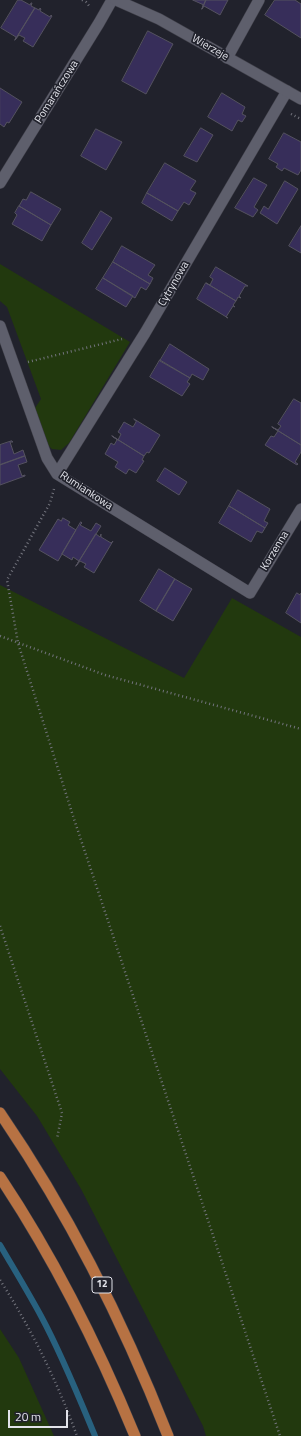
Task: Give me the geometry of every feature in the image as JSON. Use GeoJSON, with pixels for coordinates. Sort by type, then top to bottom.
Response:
{"type":"FeatureCollection","features":[{"type":"Feature","properties":{"kind":"main road","name":"12"},"geometry":{"type":"LineString","coordinates":[[0,1112],[59,1204],[86,1254],[129,1340],[168,1436]]}},
{"type":"Feature","properties":{"kind":"main road"},"geometry":{"type":"LineString","coordinates":[[0,1177],[19,1206],[62,1280],[101,1357],[135,1436]]}},
{"type":"Feature","properties":{"kind":"street","name":"Pomarańczowa"},"geometry":{"type":"LineString","coordinates":[[0,183],[112,0]]}},
{"type":"Feature","properties":{"kind":"street","name":"Wierzeje"},"geometry":{"type":"LineString","coordinates":[[116,0],[159,20],[301,99]]}},
{"type":"Feature","properties":{"kind":"street"},"geometry":{"type":"LineString","coordinates":[[227,58],[259,0]]}},
{"type":"Feature","properties":{"kind":"street","name":"Cytrynowa"},"geometry":{"type":"LineString","coordinates":[[58,474],[145,333],[287,92]]}},
{"type":"Feature","properties":{"kind":"street","name":"Rumiankowa"},"geometry":{"type":"LineString","coordinates":[[0,326],[47,458],[58,474],[250,593]]}},
{"type":"Feature","properties":{"kind":"street","name":"Korzenna"},"geometry":{"type":"LineString","coordinates":[[250,593],[301,509]]}},
{"type":"Feature","properties":{"kind":"path"},"geometry":{"type":"LineString","coordinates":[[14,366],[145,333]]}},
{"type":"Feature","properties":{"kind":"path"},"geometry":{"type":"LineString","coordinates":[[58,474],[50,503],[7,580],[18,643],[74,819],[280,1436]]}},
{"type":"Feature","properties":{"kind":"path"},"geometry":{"type":"LineString","coordinates":[[0,636],[105,675],[301,729]]}},
{"type":"Feature","properties":{"kind":"path"},"geometry":{"type":"LineString","coordinates":[[0,926],[62,1113],[57,1139]]}},
{"type":"Feature","properties":{"kind":"path"},"geometry":{"type":"LineString","coordinates":[[0,1280],[41,1350],[66,1404],[77,1436]]}},
{"type":"Feature","properties":{"kind":"green space"},"geometry":{"type":"Polygon","coordinates":[[[0,264],[130,342],[69,443],[61,450],[52,449],[49,446],[35,408],[41,399],[7,307],[0,301],[0,264]]]}},
{"type":"Feature","properties":{"kind":"green space"},"geometry":{"type":"Polygon","coordinates":[[[0,585],[184,678],[232,598],[301,637],[301,1436],[206,1436],[203,1426],[81,1189],[37,1116],[0,1069],[0,585]]]}},
{"type":"Feature","properties":{"kind":"green space"},"geometry":{"type":"Polygon","coordinates":[[[0,1329],[19,1358],[54,1436],[0,1436],[0,1329]]]}},
{"type":"Feature","properties":{"kind":"building"},"geometry":{"type":"Polygon","coordinates":[[[18,0],[30,5],[32,3],[31,6],[35,8],[15,40],[16,37],[1,28],[18,0]]]}},
{"type":"Feature","properties":{"kind":"building"},"geometry":{"type":"Polygon","coordinates":[[[193,0],[206,0],[202,9],[203,5],[193,0]]]}},
{"type":"Feature","properties":{"kind":"building"},"geometry":{"type":"Polygon","coordinates":[[[206,0],[228,0],[220,15],[204,6],[202,9],[206,0]]]}},
{"type":"Feature","properties":{"kind":"building"},"geometry":{"type":"Polygon","coordinates":[[[275,0],[295,0],[301,4],[301,38],[265,15],[275,0]]]}},
{"type":"Feature","properties":{"kind":"building"},"geometry":{"type":"Polygon","coordinates":[[[35,8],[39,10],[40,8],[40,11],[50,17],[51,15],[52,16],[33,47],[23,41],[25,38],[19,35],[15,40],[35,8]]]}},
{"type":"Feature","properties":{"kind":"building"},"geometry":{"type":"Polygon","coordinates":[[[148,31],[173,44],[146,94],[122,81],[148,31]]]}},
{"type":"Feature","properties":{"kind":"building"},"geometry":{"type":"Polygon","coordinates":[[[0,88],[22,102],[9,123],[7,122],[4,127],[0,124],[0,88]]]}},
{"type":"Feature","properties":{"kind":"building"},"geometry":{"type":"Polygon","coordinates":[[[222,93],[245,107],[242,114],[246,116],[242,122],[238,120],[232,131],[208,117],[222,93]]]}},
{"type":"Feature","properties":{"kind":"building"},"geometry":{"type":"Polygon","coordinates":[[[201,128],[213,135],[197,162],[184,156],[201,128]]]}},
{"type":"Feature","properties":{"kind":"building"},"geometry":{"type":"Polygon","coordinates":[[[96,129],[122,142],[106,170],[81,156],[96,129]]]}},
{"type":"Feature","properties":{"kind":"building"},"geometry":{"type":"Polygon","coordinates":[[[284,133],[301,142],[301,170],[298,175],[284,168],[282,171],[276,167],[278,164],[269,159],[284,133]]]}},
{"type":"Feature","properties":{"kind":"building"},"geometry":{"type":"Polygon","coordinates":[[[165,163],[196,181],[190,190],[196,193],[189,205],[184,202],[178,211],[147,193],[165,163]]]}},
{"type":"Feature","properties":{"kind":"building"},"geometry":{"type":"Polygon","coordinates":[[[254,178],[267,185],[254,207],[258,210],[253,217],[235,208],[254,178]]]}},
{"type":"Feature","properties":{"kind":"building"},"geometry":{"type":"Polygon","coordinates":[[[285,181],[298,189],[277,224],[260,213],[264,206],[268,209],[285,181]]]}},
{"type":"Feature","properties":{"kind":"building"},"geometry":{"type":"Polygon","coordinates":[[[31,192],[61,209],[51,225],[19,206],[23,199],[26,200],[31,192]]]}},
{"type":"Feature","properties":{"kind":"building"},"geometry":{"type":"Polygon","coordinates":[[[147,193],[178,211],[172,221],[142,203],[147,193]]]}},
{"type":"Feature","properties":{"kind":"building"},"geometry":{"type":"Polygon","coordinates":[[[19,206],[51,225],[42,241],[12,224],[17,215],[15,213],[19,206]]]}},
{"type":"Feature","properties":{"kind":"building"},"geometry":{"type":"Polygon","coordinates":[[[101,211],[112,218],[92,250],[82,243],[101,211]]]}},
{"type":"Feature","properties":{"kind":"building"},"geometry":{"type":"Polygon","coordinates":[[[301,226],[301,253],[289,246],[301,226]]]}},
{"type":"Feature","properties":{"kind":"building"},"geometry":{"type":"Polygon","coordinates":[[[122,246],[155,265],[148,275],[153,278],[150,284],[113,262],[122,246]]]}},
{"type":"Feature","properties":{"kind":"building"},"geometry":{"type":"Polygon","coordinates":[[[113,262],[150,284],[146,290],[141,287],[135,298],[103,278],[113,262]]]}},
{"type":"Feature","properties":{"kind":"building"},"geometry":{"type":"Polygon","coordinates":[[[216,267],[248,286],[245,286],[239,296],[241,298],[238,297],[236,301],[206,283],[210,285],[213,279],[210,277],[216,267]]]}},
{"type":"Feature","properties":{"kind":"building"},"geometry":{"type":"Polygon","coordinates":[[[103,278],[133,296],[126,307],[96,289],[103,278]]]}},
{"type":"Feature","properties":{"kind":"building"},"geometry":{"type":"Polygon","coordinates":[[[206,283],[236,301],[233,305],[235,307],[233,306],[226,317],[197,299],[206,283]]]}},
{"type":"Feature","properties":{"kind":"building"},"geometry":{"type":"Polygon","coordinates":[[[170,344],[209,369],[203,380],[192,374],[190,378],[160,361],[170,344]]]}},
{"type":"Feature","properties":{"kind":"building"},"geometry":{"type":"Polygon","coordinates":[[[160,360],[190,378],[187,382],[190,384],[182,396],[150,377],[160,360]]]}},
{"type":"Feature","properties":{"kind":"building"},"geometry":{"type":"Polygon","coordinates":[[[294,399],[301,403],[301,445],[272,427],[278,430],[281,426],[278,424],[294,399]]]}},
{"type":"Feature","properties":{"kind":"building"},"geometry":{"type":"Polygon","coordinates":[[[134,419],[160,435],[149,453],[147,452],[144,456],[118,440],[121,434],[118,432],[124,422],[133,427],[136,422],[134,419]]]}},
{"type":"Feature","properties":{"kind":"building"},"geometry":{"type":"Polygon","coordinates":[[[272,427],[301,445],[301,452],[295,462],[298,464],[297,465],[265,445],[271,436],[274,437],[278,431],[272,427]]]}},
{"type":"Feature","properties":{"kind":"building"},"geometry":{"type":"Polygon","coordinates":[[[112,436],[144,456],[142,460],[144,461],[136,473],[129,469],[126,474],[115,467],[118,462],[105,454],[111,443],[114,445],[117,440],[112,436]]]}},
{"type":"Feature","properties":{"kind":"building"},"geometry":{"type":"Polygon","coordinates":[[[12,441],[13,442],[10,442],[14,454],[23,450],[25,456],[0,465],[0,445],[12,441]]]}},
{"type":"Feature","properties":{"kind":"building"},"geometry":{"type":"Polygon","coordinates":[[[25,456],[27,462],[18,465],[22,476],[25,476],[0,485],[0,465],[25,456]]]}},
{"type":"Feature","properties":{"kind":"building"},"geometry":{"type":"Polygon","coordinates":[[[165,468],[187,482],[179,495],[157,481],[165,468]]]}},
{"type":"Feature","properties":{"kind":"building"},"geometry":{"type":"Polygon","coordinates":[[[238,490],[270,509],[264,521],[268,523],[265,528],[229,506],[238,490]]]}},
{"type":"Feature","properties":{"kind":"building"},"geometry":{"type":"Polygon","coordinates":[[[229,506],[265,528],[262,533],[257,531],[251,542],[219,523],[229,506]]]}},
{"type":"Feature","properties":{"kind":"building"},"geometry":{"type":"Polygon","coordinates":[[[63,518],[70,522],[68,525],[76,530],[58,561],[39,550],[58,519],[61,521],[63,518]]]}},
{"type":"Feature","properties":{"kind":"building"},"geometry":{"type":"Polygon","coordinates":[[[81,522],[82,523],[80,525],[91,531],[96,523],[101,526],[76,566],[79,561],[73,557],[72,560],[62,554],[81,522]]]}},
{"type":"Feature","properties":{"kind":"building"},"geometry":{"type":"Polygon","coordinates":[[[96,534],[100,537],[101,534],[101,537],[111,543],[113,541],[94,573],[84,567],[86,564],[80,561],[76,566],[96,534]]]}},
{"type":"Feature","properties":{"kind":"building"},"geometry":{"type":"Polygon","coordinates":[[[159,569],[175,579],[156,611],[140,601],[159,569]]]}},
{"type":"Feature","properties":{"kind":"building"},"geometry":{"type":"Polygon","coordinates":[[[175,579],[192,589],[173,621],[156,611],[175,579]]]}},
{"type":"Feature","properties":{"kind":"building"},"geometry":{"type":"Polygon","coordinates":[[[297,593],[300,595],[301,593],[301,623],[286,613],[297,593]]]}},
{"type":"Feature","properties":{"kind":"waterway"},"geometry":{"type":"LineString","coordinates":[[0,1245],[56,1345],[95,1436]]}}]}
